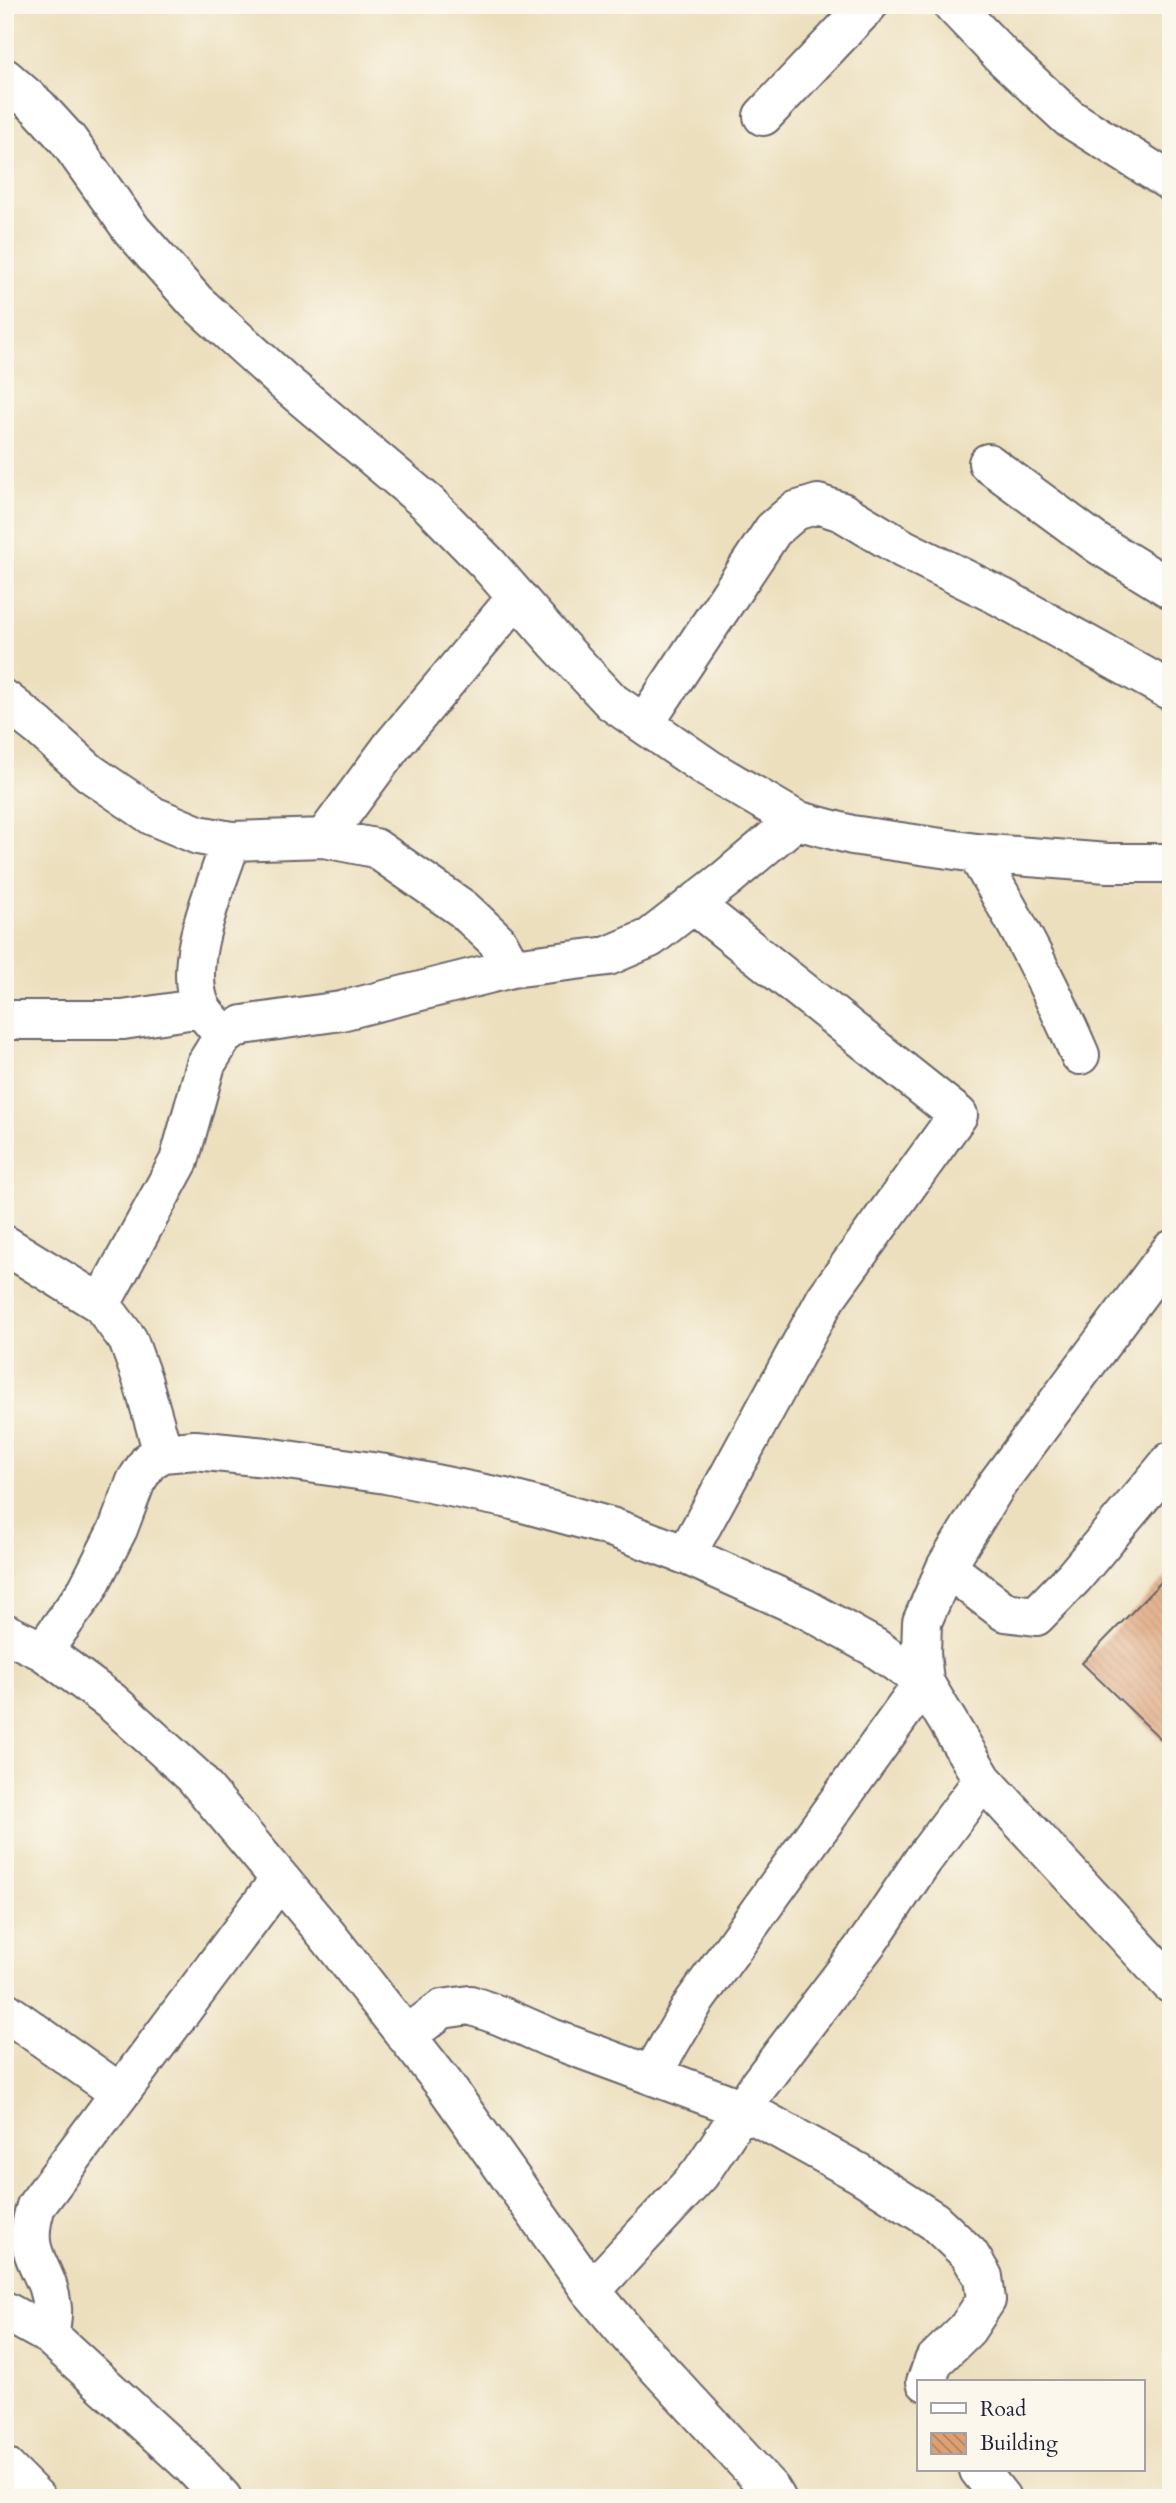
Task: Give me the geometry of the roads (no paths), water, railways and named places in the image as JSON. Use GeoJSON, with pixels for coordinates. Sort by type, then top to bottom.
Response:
{"type":"FeatureCollection","features":[{"type":"Feature","properties":{"kind":"street"},"geometry":{"type":"LineString","coordinates":[[763,116],[868,5]]}},
{"type":"Feature","properties":{"kind":"street"},"geometry":{"type":"LineString","coordinates":[[953,5],[1003,57],[1069,118],[1171,182]]}},
{"type":"Feature","properties":{"kind":"street"},"geometry":{"type":"LineString","coordinates":[[5,79],[38,107],[68,140],[132,230],[196,302],[283,381],[429,504],[487,563],[612,702],[709,769],[796,820],[852,835],[976,853],[1108,863],[1171,863]]}},
{"type":"Feature","properties":{"kind":"street"},"geometry":{"type":"LineString","coordinates":[[988,463],[1098,544],[1167,579]]}},
{"type":"Feature","properties":{"kind":"street"},"geometry":{"type":"LineString","coordinates":[[644,724],[773,530],[795,510],[818,504],[842,512],[904,549],[1000,597],[1171,691]]}},
{"type":"Feature","properties":{"kind":"street"},"geometry":{"type":"LineString","coordinates":[[324,838],[392,746],[517,597]]}},
{"type":"Feature","properties":{"kind":"street"},"geometry":{"type":"LineString","coordinates":[[5,700],[40,727],[90,773],[153,816],[198,835],[231,841],[324,838],[374,848],[452,902],[497,941],[512,968]]}},
{"type":"Feature","properties":{"kind":"street"},"geometry":{"type":"LineString","coordinates":[[5,1020],[123,1020],[243,1025],[341,1011],[512,968],[608,956],[650,938],[796,820]]}},
{"type":"Feature","properties":{"kind":"street"},"geometry":{"type":"LineString","coordinates":[[101,1304],[178,1161],[206,1064],[213,1022],[194,985],[200,939],[231,841]]}},
{"type":"Feature","properties":{"kind":"street"},"geometry":{"type":"LineString","coordinates":[[976,853],[1004,900],[1060,1009],[1080,1055]]}},
{"type":"Feature","properties":{"kind":"street"},"geometry":{"type":"LineString","coordinates":[[686,1555],[826,1298],[958,1115],[693,904]]}},
{"type":"Feature","properties":{"kind":"street"},"geometry":{"type":"LineString","coordinates":[[5,1245],[101,1304],[128,1340],[163,1452]]}},
{"type":"Feature","properties":{"kind":"street"},"geometry":{"type":"LineString","coordinates":[[652,2074],[694,2002],[924,1682],[922,1622],[946,1567],[997,1484],[1171,1250]]}},
{"type":"Feature","properties":{"kind":"street"},"geometry":{"type":"LineString","coordinates":[[43,1651],[87,1590],[118,1529],[136,1481],[149,1461],[163,1452],[195,1450],[266,1457],[399,1477],[532,1505],[611,1527],[686,1555],[806,1609],[874,1647],[924,1682],[983,1780],[1171,1984]]}},
{"type":"Feature","properties":{"kind":"street"},"geometry":{"type":"LineString","coordinates":[[946,1567],[1005,1612],[1036,1616],[1074,1577],[1171,1461]]}},
{"type":"Feature","properties":{"kind":"street"},"geometry":{"type":"LineString","coordinates":[[5,1633],[43,1651],[112,1702],[194,1776],[444,2084],[591,2291],[776,2498]]}},
{"type":"Feature","properties":{"kind":"street"},"geometry":{"type":"LineString","coordinates":[[591,2291],[700,2174],[743,2109],[870,1940],[923,1860],[983,1780]]}},
{"type":"Feature","properties":{"kind":"street"},"geometry":{"type":"LineString","coordinates":[[50,2336],[52,2309],[46,2284],[31,2252],[29,2226],[36,2206],[280,1879]]}},
{"type":"Feature","properties":{"kind":"street"},"geometry":{"type":"LineString","coordinates":[[406,2036],[442,2008],[470,2005],[743,2109],[859,2173],[924,2214],[969,2254],[983,2277],[986,2300],[967,2329],[934,2361],[927,2380]]}},
{"type":"Feature","properties":{"kind":"street"},"geometry":{"type":"LineString","coordinates":[[5,2011],[120,2093]]}},
{"type":"Feature","properties":{"kind":"street"},"geometry":{"type":"LineString","coordinates":[[5,2311],[50,2336],[191,2465],[222,2498]]}},
{"type":"Feature","properties":{"kind":"street"},"geometry":{"type":"LineString","coordinates":[[5,2467],[36,2498]]}},
{"type":"Feature","properties":{"kind":"street"},"geometry":{"type":"LineString","coordinates":[[980,2472],[1000,2498]]}}]}
